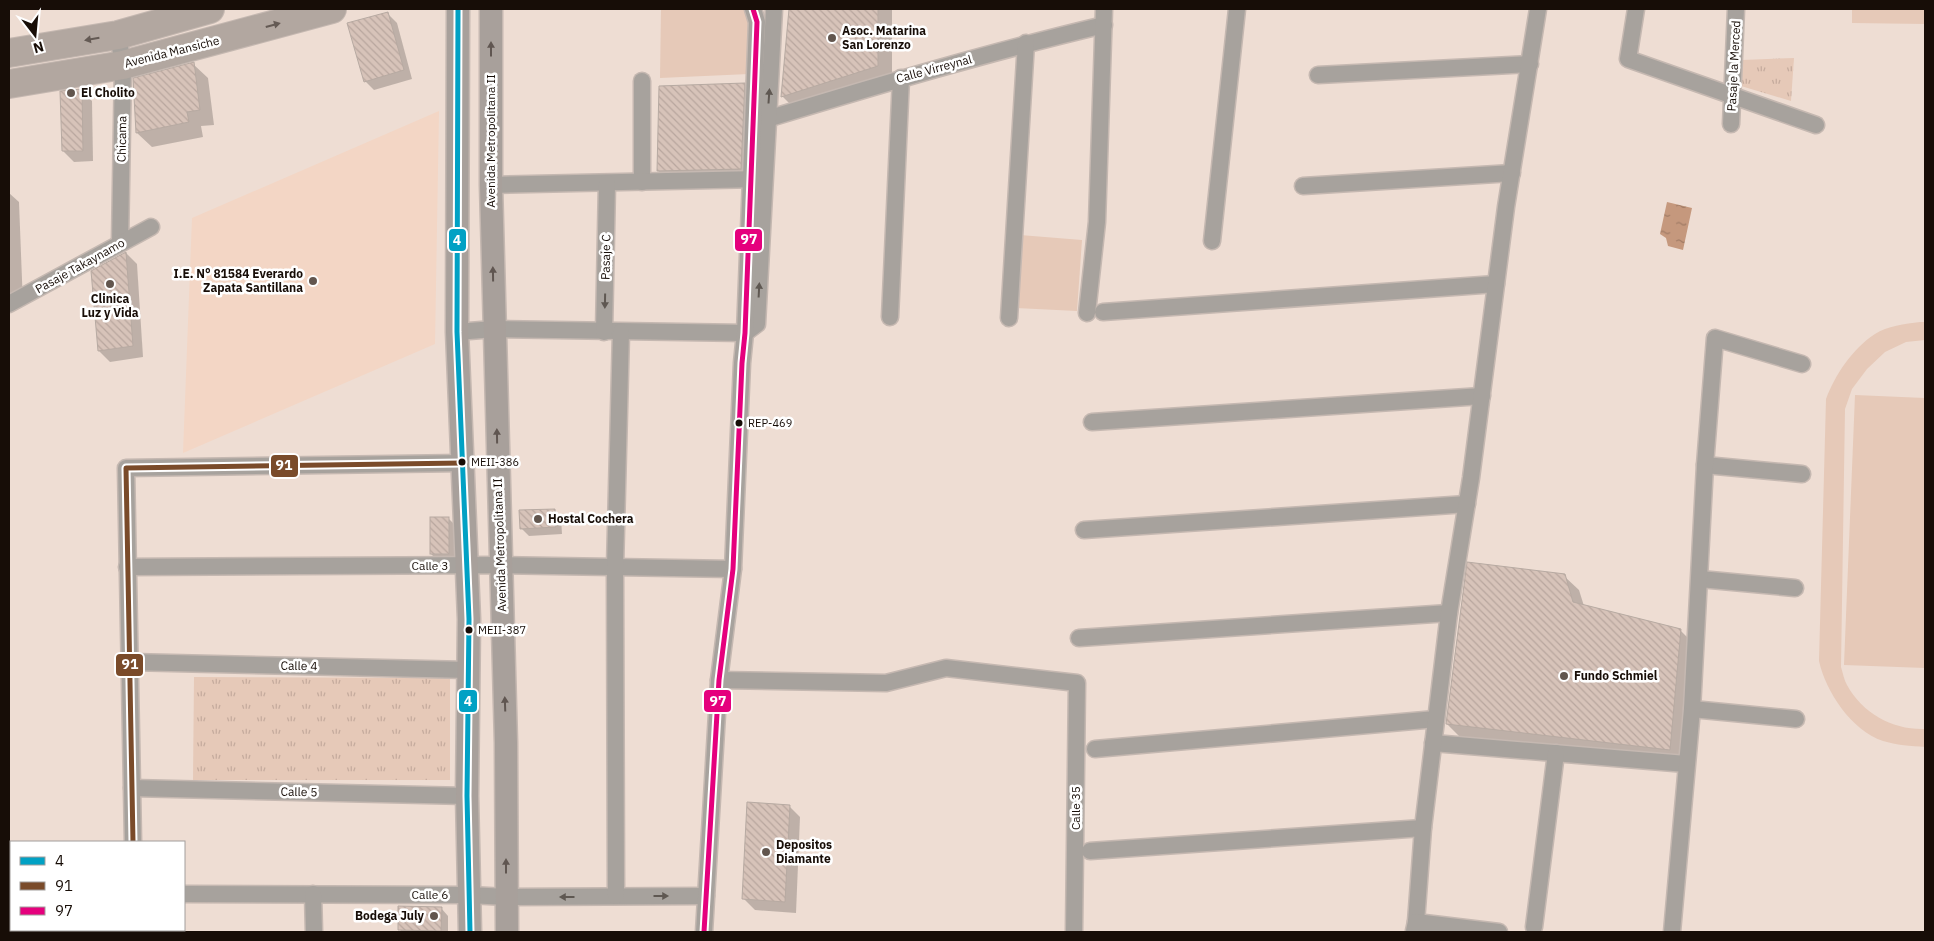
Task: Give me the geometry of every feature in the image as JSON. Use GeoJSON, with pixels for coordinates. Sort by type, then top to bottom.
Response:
{"type":"FeatureCollection","features":[{"type":"Feature","properties":{"kind":"highway"},"geometry":{"type":"LineString","coordinates":[[9,53],[118,34],[210,9]]}},
{"type":"Feature","properties":{"kind":"highway"},"geometry":{"type":"LineString","coordinates":[[217,9],[226,38]]}},
{"type":"Feature","properties":{"kind":"highway","name":"Avenida Mansiche"},"geometry":{"type":"LineString","coordinates":[[9,84],[123,65],[332,9]]}},
{"type":"Feature","properties":{"kind":"main road"},"geometry":{"type":"LineString","coordinates":[[458,9],[457,332],[469,619],[467,796],[470,932]]}},
{"type":"Feature","properties":{"kind":"main road","name":"Avenida Metropolitana II"},"geometry":{"type":"LineString","coordinates":[[491,9],[491,185],[506,743],[507,932]]}},
{"type":"Feature","properties":{"kind":"street"},"geometry":{"type":"LineString","coordinates":[[704,932],[719,680],[732,569],[742,363],[757,179],[757,22],[754,9]]}},
{"type":"Feature","properties":{"kind":"street"},"geometry":{"type":"LineString","coordinates":[[757,179],[767,119],[774,9]]}},
{"type":"Feature","properties":{"kind":"street"},"geometry":{"type":"LineString","coordinates":[[1087,313],[1097,222],[1104,9]]}},
{"type":"Feature","properties":{"kind":"street"},"geometry":{"type":"LineString","coordinates":[[1212,241],[1237,9]]}},
{"type":"Feature","properties":{"kind":"street"},"geometry":{"type":"LineString","coordinates":[[1499,932],[1415,927],[1433,743],[1449,612],[1467,504],[1496,284],[1538,9]]}},
{"type":"Feature","properties":{"kind":"street"},"geometry":{"type":"LineString","coordinates":[[1636,9],[1628,59],[1816,125]]}},
{"type":"Feature","properties":{"kind":"street","name":"Pasaje la Merced"},"geometry":{"type":"LineString","coordinates":[[1731,124],[1736,9]]}},
{"type":"Feature","properties":{"kind":"street","name":"Calle Virreynal"},"geometry":{"type":"LineString","coordinates":[[767,119],[901,78],[1104,25]]}},
{"type":"Feature","properties":{"kind":"street","name":"Chicama"},"geometry":{"type":"LineString","coordinates":[[118,34],[123,65],[120,243]]}},
{"type":"Feature","properties":{"kind":"street"},"geometry":{"type":"LineString","coordinates":[[1009,318],[1026,44]]}},
{"type":"Feature","properties":{"kind":"street"},"geometry":{"type":"LineString","coordinates":[[1318,74],[1530,64]]}},
{"type":"Feature","properties":{"kind":"street"},"geometry":{"type":"LineString","coordinates":[[890,317],[901,78]]}},
{"type":"Feature","properties":{"kind":"street"},"geometry":{"type":"LineString","coordinates":[[642,81],[642,182]]}},
{"type":"Feature","properties":{"kind":"street"},"geometry":{"type":"LineString","coordinates":[[1303,186],[1512,174]]}},
{"type":"Feature","properties":{"kind":"street"},"geometry":{"type":"LineString","coordinates":[[491,185],[757,179]]}},
{"type":"Feature","properties":{"kind":"street","name":"Pasaje C"},"geometry":{"type":"LineString","coordinates":[[604,332],[607,183]]}},
{"type":"Feature","properties":{"kind":"street","name":"Pasaje Takaynamo"},"geometry":{"type":"LineString","coordinates":[[9,304],[151,227]]}},
{"type":"Feature","properties":{"kind":"street"},"geometry":{"type":"LineString","coordinates":[[1103,312],[1496,284]]}},
{"type":"Feature","properties":{"kind":"street"},"geometry":{"type":"LineString","coordinates":[[457,332],[494,329],[745,333]]}},
{"type":"Feature","properties":{"kind":"street"},"geometry":{"type":"LineString","coordinates":[[616,896],[615,567],[621,332]]}},
{"type":"Feature","properties":{"kind":"street"},"geometry":{"type":"LineString","coordinates":[[1672,932],[1692,709],[1705,465],[1716,338],[1802,364]]}},
{"type":"Feature","properties":{"kind":"street"},"geometry":{"type":"LineString","coordinates":[[1092,422],[1482,396]]}},
{"type":"Feature","properties":{"kind":"street"},"geometry":{"type":"LineString","coordinates":[[132,841],[126,468],[462,464]]}},
{"type":"Feature","properties":{"kind":"street"},"geometry":{"type":"LineString","coordinates":[[1705,465],[1802,474]]}},
{"type":"Feature","properties":{"kind":"street"},"geometry":{"type":"LineString","coordinates":[[1084,530],[1467,504]]}},
{"type":"Feature","properties":{"kind":"street","name":"Calle 3"},"geometry":{"type":"LineString","coordinates":[[128,567],[500,565],[732,569]]}},
{"type":"Feature","properties":{"kind":"street"},"geometry":{"type":"LineString","coordinates":[[1700,579],[1795,588]]}},
{"type":"Feature","properties":{"kind":"street"},"geometry":{"type":"LineString","coordinates":[[1079,638],[1449,612]]}},
{"type":"Feature","properties":{"kind":"street","name":"Calle 4"},"geometry":{"type":"LineString","coordinates":[[129,662],[468,670]]}},
{"type":"Feature","properties":{"kind":"street","name":"Calle 35"},"geometry":{"type":"LineString","coordinates":[[719,680],[886,683],[946,668],[1077,683],[1074,932]]}},
{"type":"Feature","properties":{"kind":"street"},"geometry":{"type":"LineString","coordinates":[[1692,709],[1796,719]]}},
{"type":"Feature","properties":{"kind":"street"},"geometry":{"type":"LineString","coordinates":[[1095,749],[1436,719]]}},
{"type":"Feature","properties":{"kind":"street"},"geometry":{"type":"LineString","coordinates":[[1433,743],[1686,764]]}},
{"type":"Feature","properties":{"kind":"street"},"geometry":{"type":"LineString","coordinates":[[1534,926],[1556,753]]}},
{"type":"Feature","properties":{"kind":"street","name":"Calle 5"},"geometry":{"type":"LineString","coordinates":[[132,788],[467,796]]}},
{"type":"Feature","properties":{"kind":"street"},"geometry":{"type":"LineString","coordinates":[[1090,851],[1424,828]]}},
{"type":"Feature","properties":{"kind":"street","name":"Calle 6"},"geometry":{"type":"LineString","coordinates":[[185,894],[470,895],[506,897],[706,896]]}},
{"type":"Feature","properties":{"kind":"street"},"geometry":{"type":"LineString","coordinates":[[313,894],[314,932]]}},
{"type":"Feature","properties":{"kind":"shaded area","name":"I.E. N° 81584 Everardo Zapata Santillana"},"geometry":{"type":"Polygon","coordinates":[[[439,111],[435,344],[183,453],[192,218],[439,111]]]}},
{"type":"Feature","properties":{"kind":"green space"},"geometry":{"type":"Polygon","coordinates":[[[661,9],[748,9],[749,74],[660,78],[661,9]]]}},
{"type":"Feature","properties":{"kind":"green space"},"geometry":{"type":"Polygon","coordinates":[[[1852,9],[1925,9],[1925,24],[1852,23],[1852,9]]]}},
{"type":"Feature","properties":{"kind":"green space"},"geometry":{"type":"Polygon","coordinates":[[[1794,58],[1791,101],[1741,86],[1742,60],[1794,58]]]}},
{"type":"Feature","properties":{"kind":"green space"},"geometry":{"type":"Polygon","coordinates":[[[1020,235],[1082,240],[1077,311],[1015,308],[1020,235]]]}},
{"type":"Feature","properties":{"kind":"green space"},"geometry":{"type":"Polygon","coordinates":[[[1925,322],[1925,340],[1906,342],[1885,352],[1867,369],[1852,389],[1845,409],[1841,667],[1846,683],[1861,704],[1870,712],[1902,727],[1925,729],[1925,747],[1883,741],[1871,736],[1860,728],[1842,709],[1834,697],[1822,673],[1819,661],[1826,399],[1834,381],[1852,354],[1867,340],[1885,329],[1925,322]]]}},
{"type":"Feature","properties":{"kind":"green space"},"geometry":{"type":"Polygon","coordinates":[[[1855,395],[1925,398],[1925,668],[1844,665],[1855,395]]]}},
{"type":"Feature","properties":{"kind":"green space"},"geometry":{"type":"Polygon","coordinates":[[[194,677],[450,678],[450,780],[193,780],[194,677]]]}},
{"type":"Feature","properties":{"kind":"green space"},"geometry":{"type":"Polygon","coordinates":[[[9,908],[10,931],[64,931],[9,932],[9,908]]]}},
{"type":"Feature","properties":{"kind":"water"},"geometry":{"type":"Polygon","coordinates":[[[1667,202],[1692,208],[1683,250],[1668,246],[1666,238],[1660,234],[1667,202]]]}},
{"type":"Feature","properties":{"kind":"building","name":"Asoc. Matarina San Lorenzo"},"geometry":{"type":"Polygon","coordinates":[[[789,9],[878,9],[878,66],[781,97],[789,9]]]}},
{"type":"Feature","properties":{"kind":"building"},"geometry":{"type":"Polygon","coordinates":[[[388,12],[404,70],[364,82],[347,23],[388,12]]]}},
{"type":"Feature","properties":{"kind":"building"},"geometry":{"type":"Polygon","coordinates":[[[194,62],[200,110],[187,112],[189,122],[136,133],[133,78],[194,62]]]}},
{"type":"Feature","properties":{"kind":"building"},"geometry":{"type":"Polygon","coordinates":[[[745,83],[741,169],[657,171],[659,86],[745,83]]]}},
{"type":"Feature","properties":{"kind":"building"},"geometry":{"type":"Polygon","coordinates":[[[82,89],[83,151],[62,151],[60,91],[82,89]]]}},
{"type":"Feature","properties":{"kind":"building","name":"Clinica Luz y Vida"},"geometry":{"type":"Polygon","coordinates":[[[126,252],[133,346],[98,351],[91,271],[126,252]]]}},
{"type":"Feature","properties":{"kind":"building","name":"Hostal Cochera"},"geometry":{"type":"Polygon","coordinates":[[[555,509],[556,527],[520,529],[519,510],[555,509]]]}},
{"type":"Feature","properties":{"kind":"building"},"geometry":{"type":"Polygon","coordinates":[[[430,517],[449,517],[449,554],[430,554],[430,517]]]}},
{"type":"Feature","properties":{"kind":"building","name":"Fundo Schmiel"},"geometry":{"type":"Polygon","coordinates":[[[1467,562],[1565,574],[1573,602],[1681,629],[1670,750],[1446,724],[1467,562]]]}},
{"type":"Feature","properties":{"kind":"building","name":"Depositos Diamante"},"geometry":{"type":"Polygon","coordinates":[[[747,802],[790,805],[785,902],[742,899],[747,802]]]}},
{"type":"Feature","properties":{"kind":"building"},"geometry":{"type":"Polygon","coordinates":[[[398,906],[442,907],[441,931],[398,930],[398,906]]]}},
{"type":"Feature","properties":{"kind":"transit line","name":"4"},"geometry":{"type":"LineString","coordinates":[[458,9],[457,332],[469,619],[467,796],[470,932]]}},
{"type":"Feature","properties":{"kind":"transit line","name":"97"},"geometry":{"type":"LineString","coordinates":[[704,932],[719,680],[733,569],[745,333],[757,22],[753,9]]}},
{"type":"Feature","properties":{"kind":"transit line","name":"91"},"geometry":{"type":"LineString","coordinates":[[133,841],[126,468],[462,463]]}},
{"type":"Feature","properties":{"kind":"place","name":"Asoc. Matarina San Lorenzo"},"geometry":{"type":"Point","coordinates":[832,38]}},
{"type":"Feature","properties":{"kind":"place","name":"El Cholito"},"geometry":{"type":"Point","coordinates":[71,93]}},
{"type":"Feature","properties":{"kind":"place","name":"I.E. N° 81584 Everardo Zapata Santillana"},"geometry":{"type":"Point","coordinates":[313,281]}},
{"type":"Feature","properties":{"kind":"place","name":"Clinica Luz y Vida"},"geometry":{"type":"Point","coordinates":[110,284]}},
{"type":"Feature","properties":{"kind":"place","name":"REP-469"},"geometry":{"type":"Point","coordinates":[739,423]}},
{"type":"Feature","properties":{"kind":"place","name":"MEII-386"},"geometry":{"type":"Point","coordinates":[462,462]}},
{"type":"Feature","properties":{"kind":"place","name":"Hostal Cochera"},"geometry":{"type":"Point","coordinates":[538,519]}},
{"type":"Feature","properties":{"kind":"place","name":"MEII-387"},"geometry":{"type":"Point","coordinates":[469,630]}},
{"type":"Feature","properties":{"kind":"place","name":"Fundo Schmiel"},"geometry":{"type":"Point","coordinates":[1564,676]}},
{"type":"Feature","properties":{"kind":"place","name":"Depositos Diamante"},"geometry":{"type":"Point","coordinates":[766,852]}},
{"type":"Feature","properties":{"kind":"place","name":"Bodega July"},"geometry":{"type":"Point","coordinates":[434,916]}}]}
